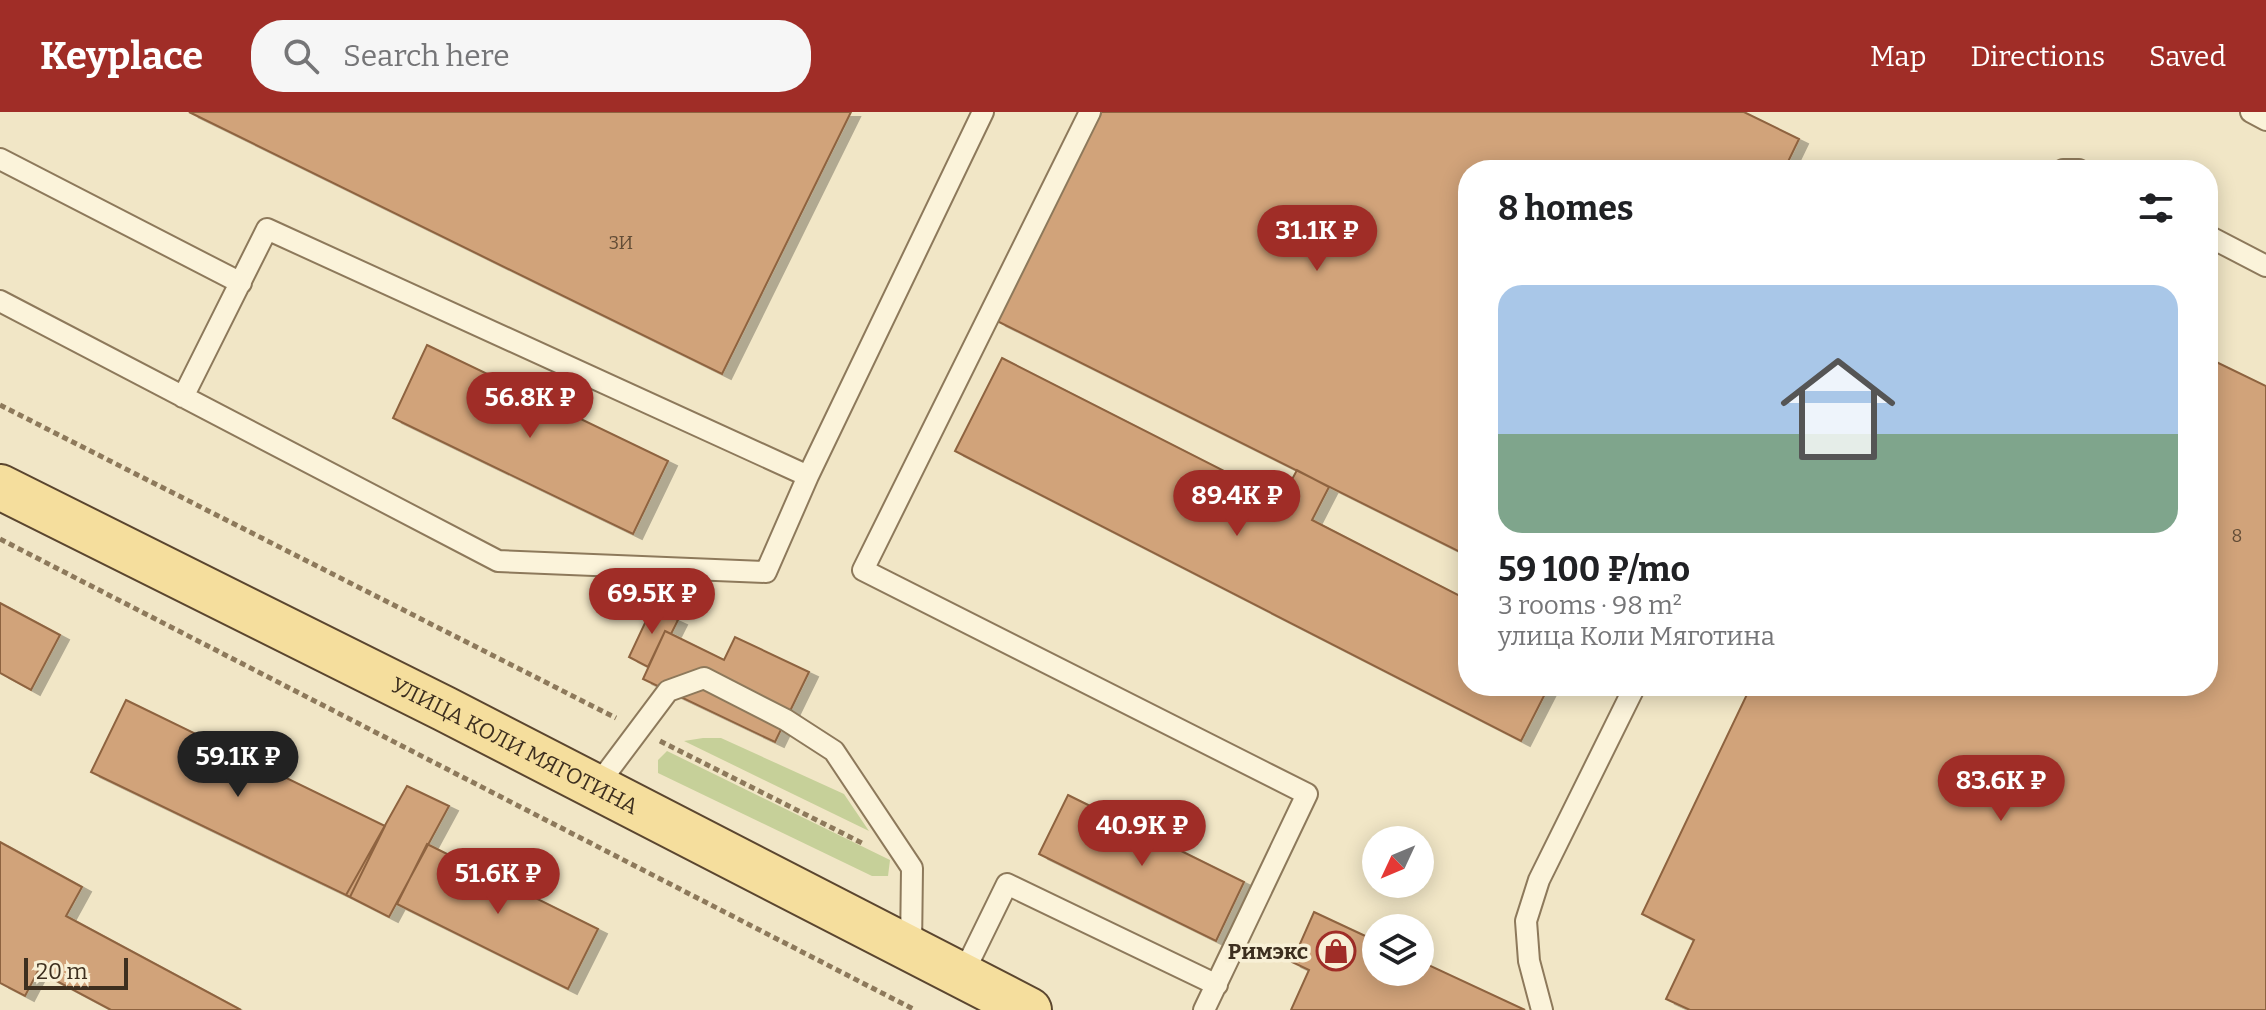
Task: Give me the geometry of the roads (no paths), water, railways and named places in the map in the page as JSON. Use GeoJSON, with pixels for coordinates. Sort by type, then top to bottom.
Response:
{"type":"FeatureCollection","features":[{"type":"Feature","properties":{"kind":"main road","name":"УЛИЦА КОЛИ МЯГОТИНА"},"geometry":{"type":"LineString","coordinates":[[0,487],[445,709],[1029,1010]]}},
{"type":"Feature","properties":{"kind":"lane"},"geometry":{"type":"LineString","coordinates":[[0,301],[498,561],[766,572],[808,476],[983,112]]}},
{"type":"Feature","properties":{"kind":"lane"},"geometry":{"type":"LineString","coordinates":[[1090,112],[863,570],[1307,794],[1204,1010]]}},
{"type":"Feature","properties":{"kind":"lane"},"geometry":{"type":"LineString","coordinates":[[2251,112],[2266,120]]}},
{"type":"Feature","properties":{"kind":"lane"},"geometry":{"type":"LineString","coordinates":[[0,159],[241,283]]}},
{"type":"Feature","properties":{"kind":"lane"},"geometry":{"type":"LineString","coordinates":[[183,397],[267,229],[808,476]]}},
{"type":"Feature","properties":{"kind":"lane"},"geometry":{"type":"LineString","coordinates":[[2218,241],[2266,266]]}},
{"type":"Feature","properties":{"kind":"lane"},"geometry":{"type":"LineString","coordinates":[[596,787],[668,691],[704,678],[786,720],[834,751],[912,868],[911,949]]}},
{"type":"Feature","properties":{"kind":"lane"},"geometry":{"type":"LineString","coordinates":[[1542,1010],[1529,961],[1526,921],[1539,880],[1630,696]]}},
{"type":"Feature","properties":{"kind":"lane"},"geometry":{"type":"LineString","coordinates":[[962,976],[1007,884],[1217,985]]}},
{"type":"Feature","properties":{"kind":"place","name":"Римэкс"},"geometry":{"type":"Point","coordinates":[1336,951]}}]}
